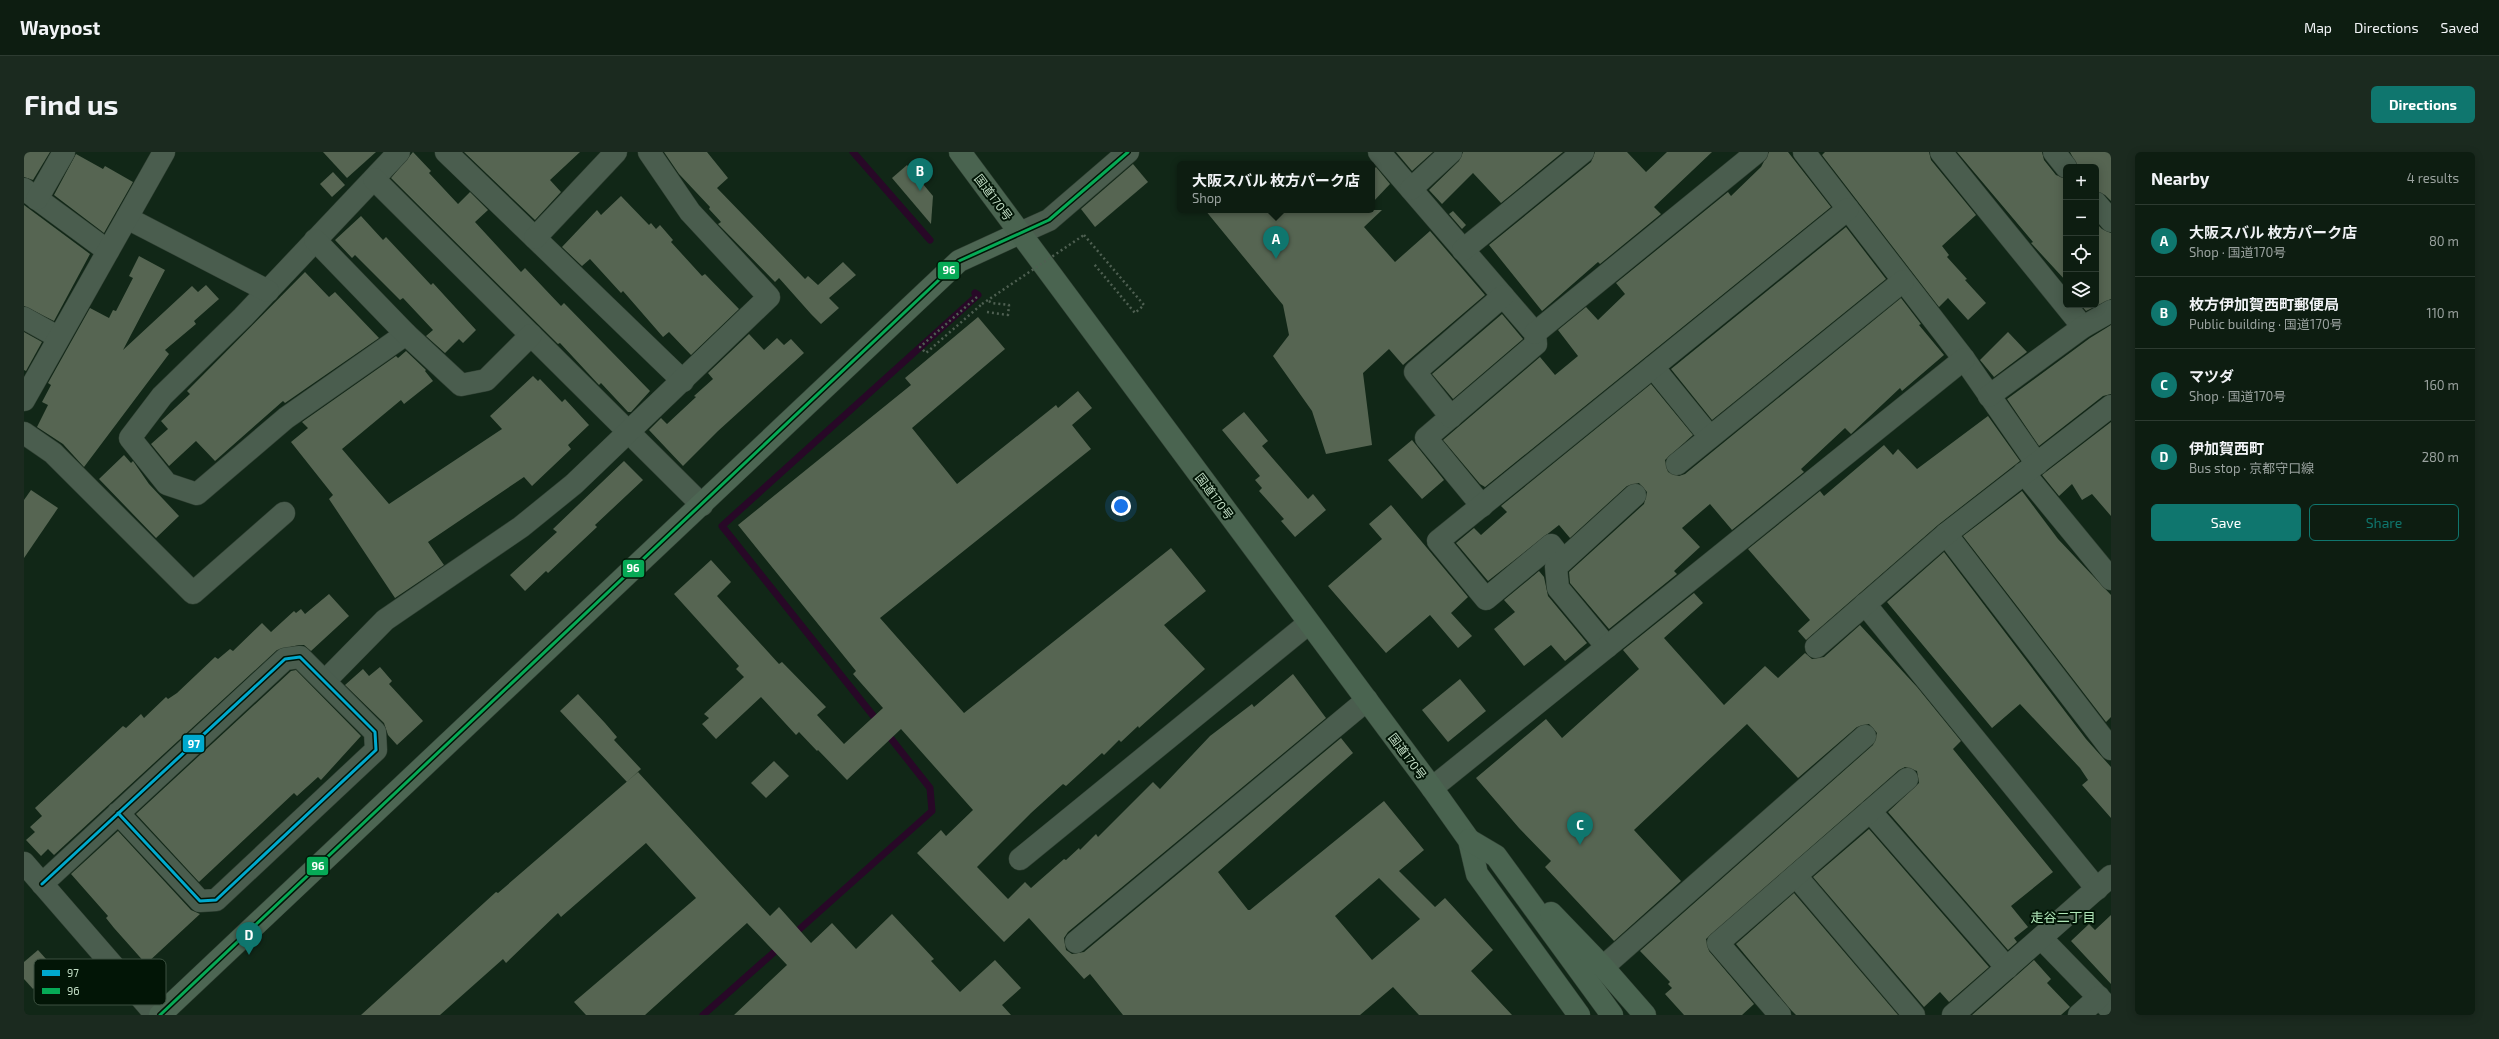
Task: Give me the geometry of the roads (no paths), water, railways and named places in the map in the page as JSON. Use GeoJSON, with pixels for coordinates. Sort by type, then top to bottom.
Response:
{"type":"FeatureCollection","features":[{"type":"Feature","properties":{"kind":"highway","name":"国道170号"},"geometry":{"type":"LineString","coordinates":[[960,152],[1432,788],[1469,840],[1477,874],[1579,1015]]}},
{"type":"Feature","properties":{"kind":"highway","name":"国道170号"},"geometry":{"type":"LineString","coordinates":[[1469,840],[1496,856],[1602,1006],[1612,1015]]}},
{"type":"Feature","properties":{"kind":"highway"},"geometry":{"type":"LineString","coordinates":[[1496,856],[1603,967],[1645,1015]]}},
{"type":"Feature","properties":{"kind":"main road"},"geometry":{"type":"LineString","coordinates":[[160,1015],[959,261],[1020,232]]}},
{"type":"Feature","properties":{"kind":"street"},"geometry":{"type":"LineString","coordinates":[[64,152],[30,194],[108,251]]}},
{"type":"Feature","properties":{"kind":"street"},"geometry":{"type":"LineString","coordinates":[[24,400],[58,337],[164,152]]}},
{"type":"Feature","properties":{"kind":"street"},"geometry":{"type":"LineString","coordinates":[[399,152],[268,291],[162,396],[130,438],[167,484],[197,494],[286,418],[406,334]]}},
{"type":"Feature","properties":{"kind":"street"},"geometry":{"type":"LineString","coordinates":[[446,152],[683,382]]}},
{"type":"Feature","properties":{"kind":"street"},"geometry":{"type":"LineString","coordinates":[[535,238],[616,152]]}},
{"type":"Feature","properties":{"kind":"street"},"geometry":{"type":"LineString","coordinates":[[324,681],[385,620],[521,527],[574,484],[683,382],[769,297],[690,212],[649,152]]}},
{"type":"Feature","properties":{"kind":"street"},"geometry":{"type":"LineString","coordinates":[[1020,232],[1049,220],[1128,152]]}},
{"type":"Feature","properties":{"kind":"street"},"geometry":{"type":"LineString","coordinates":[[1379,152],[1535,333],[1536,344],[1426,438],[1482,506]]}},
{"type":"Feature","properties":{"kind":"street"},"geometry":{"type":"LineString","coordinates":[[1411,189],[1451,152]]}},
{"type":"Feature","properties":{"kind":"street"},"geometry":{"type":"LineString","coordinates":[[1463,250],[1583,152]]}},
{"type":"Feature","properties":{"kind":"street"},"geometry":{"type":"LineString","coordinates":[[1535,333],[1757,152]]}},
{"type":"Feature","properties":{"kind":"street"},"geometry":{"type":"LineString","coordinates":[[1804,152],[1964,360],[1989,396],[2030,468],[2107,565]]}},
{"type":"Feature","properties":{"kind":"street"},"geometry":{"type":"LineString","coordinates":[[1941,152],[2083,327]]}},
{"type":"Feature","properties":{"kind":"street"},"geometry":{"type":"LineString","coordinates":[[2054,152],[2064,164]]}},
{"type":"Feature","properties":{"kind":"street"},"geometry":{"type":"LineString","coordinates":[[374,179],[702,505]]}},
{"type":"Feature","properties":{"kind":"street"},"geometry":{"type":"LineString","coordinates":[[2099,207],[2111,221]]}},
{"type":"Feature","properties":{"kind":"street"},"geometry":{"type":"LineString","coordinates":[[1562,559],[1551,545],[1486,599],[1438,541],[1848,209]]}},
{"type":"Feature","properties":{"kind":"street"},"geometry":{"type":"LineString","coordinates":[[127,218],[268,291]]}},
{"type":"Feature","properties":{"kind":"street"},"geometry":{"type":"LineString","coordinates":[[315,240],[406,334],[461,385],[486,380],[531,335]]}},
{"type":"Feature","properties":{"kind":"street"},"geometry":{"type":"LineString","coordinates":[[1676,464],[1903,281]]}},
{"type":"Feature","properties":{"kind":"street"},"geometry":{"type":"LineString","coordinates":[[1451,417],[1416,372],[1503,296]]}},
{"type":"Feature","properties":{"kind":"street"},"geometry":{"type":"LineString","coordinates":[[1989,396],[2083,327],[2111,311]]}},
{"type":"Feature","properties":{"kind":"street"},"geometry":{"type":"LineString","coordinates":[[24,318],[58,337]]}},
{"type":"Feature","properties":{"kind":"street"},"geometry":{"type":"LineString","coordinates":[[1432,788],[1964,360]]}},
{"type":"Feature","properties":{"kind":"street"},"geometry":{"type":"LineString","coordinates":[[1653,367],[1710,437]]}},
{"type":"Feature","properties":{"kind":"street"},"geometry":{"type":"LineString","coordinates":[[1816,647],[1946,534],[2111,406]]}},
{"type":"Feature","properties":{"kind":"street"},"geometry":{"type":"LineString","coordinates":[[24,433],[53,453],[193,593],[284,513]]}},
{"type":"Feature","properties":{"kind":"street"},"geometry":{"type":"LineString","coordinates":[[1606,647],[1558,588],[1556,566],[1562,559],[1636,495]]}},
{"type":"Feature","properties":{"kind":"street"},"geometry":{"type":"LineString","coordinates":[[1946,534],[2111,749]]}},
{"type":"Feature","properties":{"kind":"street"},"geometry":{"type":"LineString","coordinates":[[1865,604],[2104,882],[1953,1015]]}},
{"type":"Feature","properties":{"kind":"street"},"geometry":{"type":"LineString","coordinates":[[1020,859],[1309,623]]}},
{"type":"Feature","properties":{"kind":"street"},"geometry":{"type":"LineString","coordinates":[[42,884],[118,813],[285,659],[300,657],[375,732],[376,750],[216,900],[200,901],[118,813]]}},
{"type":"Feature","properties":{"kind":"street"},"geometry":{"type":"LineString","coordinates":[[1076,942],[1367,700]]}},
{"type":"Feature","properties":{"kind":"street"},"geometry":{"type":"LineString","coordinates":[[1603,967],[1865,736]]}},
{"type":"Feature","properties":{"kind":"street"},"geometry":{"type":"LineString","coordinates":[[1780,1015],[1718,943],[1907,779]]}},
{"type":"Feature","properties":{"kind":"street"},"geometry":{"type":"LineString","coordinates":[[1870,811],[2006,968]]}},
{"type":"Feature","properties":{"kind":"street"},"geometry":{"type":"LineString","coordinates":[[24,863],[107,959]]}},
{"type":"Feature","properties":{"kind":"street"},"geometry":{"type":"LineString","coordinates":[[1796,876],[1914,1015]]}},
{"type":"Feature","properties":{"kind":"street"},"geometry":{"type":"LineString","coordinates":[[2041,938],[2105,1004],[2079,1015]]}},
{"type":"Feature","properties":{"kind":"street"},"geometry":{"type":"LineString","coordinates":[[147,1005],[156,1015]]}},
{"type":"Feature","properties":{"kind":"waterway"},"geometry":{"type":"LineString","coordinates":[[853,152],[930,240]]}},
{"type":"Feature","properties":{"kind":"waterway"},"geometry":{"type":"LineString","coordinates":[[879,723],[722,526],[978,295],[975,293]]}},
{"type":"Feature","properties":{"kind":"waterway"},"geometry":{"type":"LineString","coordinates":[[793,935],[932,811],[930,788],[885,731]]}},
{"type":"Feature","properties":{"kind":"waterway"},"geometry":{"type":"LineString","coordinates":[[703,1015],[781,946]]}},
{"type":"Feature","properties":{"kind":"place","name":"枚方伊加賀西町郵便局"},"geometry":{"type":"Point","coordinates":[920,191]}},
{"type":"Feature","properties":{"kind":"place","name":"大阪スバル 枚方パーク店"},"geometry":{"type":"Point","coordinates":[1276,259]}},
{"type":"Feature","properties":{"kind":"place","name":"マツダ"},"geometry":{"type":"Point","coordinates":[1580,845]}},
{"type":"Feature","properties":{"kind":"place","name":"伊加賀西町"},"geometry":{"type":"Point","coordinates":[249,955]}},
{"type":"Feature","properties":{"kind":"district","name":"走谷二丁目"},"geometry":{"type":"Point","coordinates":[2063,917]}}]}
